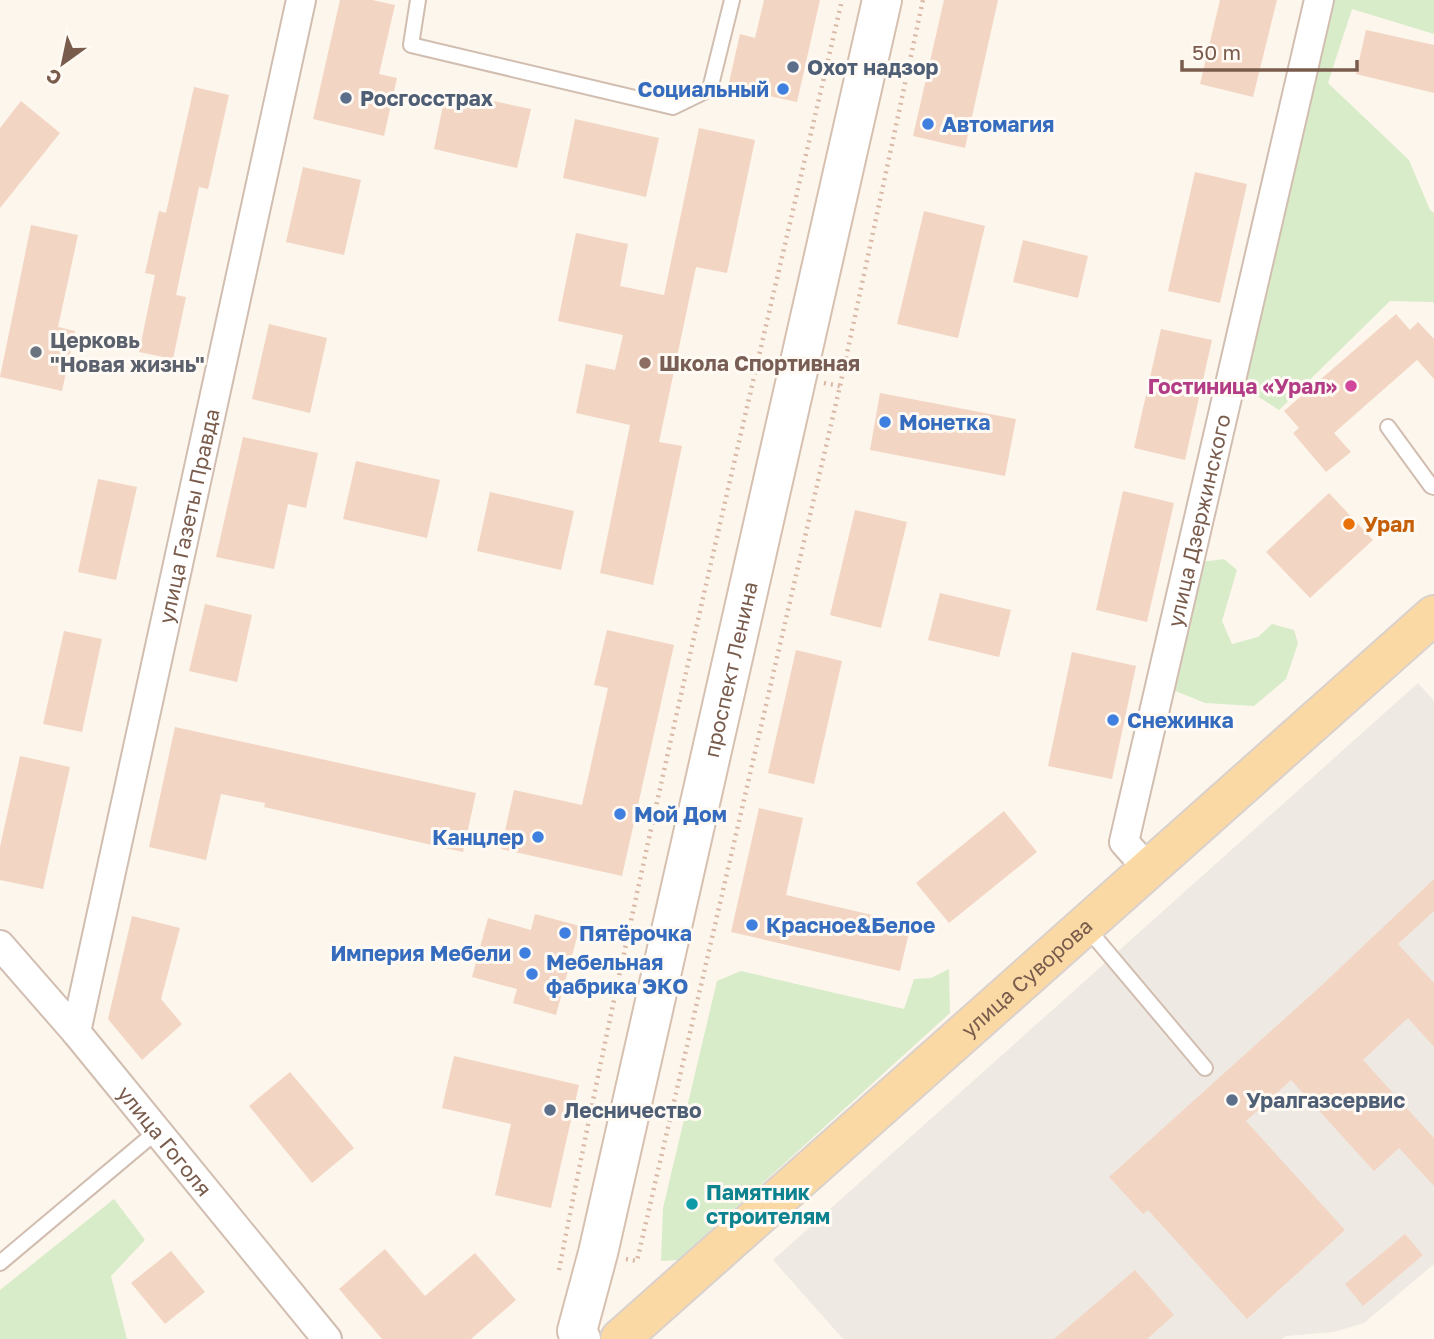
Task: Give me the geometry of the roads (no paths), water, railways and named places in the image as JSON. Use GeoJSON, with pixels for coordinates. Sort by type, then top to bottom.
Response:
{"type":"FeatureCollection","features":[{"type":"Feature","properties":{"kind":"main road","name":"проспект Ленина"},"geometry":{"type":"LineString","coordinates":[[581,1339],[577,1331],[581,1250],[882,0]]}},
{"type":"Feature","properties":{"kind":"main road","name":"улица Суворова"},"geometry":{"type":"LineString","coordinates":[[620,1339],[1434,615]]}},
{"type":"Feature","properties":{"kind":"street","name":"улица Газеты Правда"},"geometry":{"type":"LineString","coordinates":[[76,1032],[301,0]]}},
{"type":"Feature","properties":{"kind":"street","name":"улица Дзержинского"},"geometry":{"type":"LineString","coordinates":[[1148,869],[1124,842],[1319,0]]}},
{"type":"Feature","properties":{"kind":"street","name":"улица Гоголя"},"geometry":{"type":"LineString","coordinates":[[0,945],[76,1032],[327,1339]]}},
{"type":"Feature","properties":{"kind":"lane"},"geometry":{"type":"LineString","coordinates":[[418,0],[411,45],[673,107],[710,89],[732,0]]}},
{"type":"Feature","properties":{"kind":"lane"},"geometry":{"type":"LineString","coordinates":[[1388,428],[1434,487]]}},
{"type":"Feature","properties":{"kind":"lane"},"geometry":{"type":"LineString","coordinates":[[1084,924],[1205,1068]]}},
{"type":"Feature","properties":{"kind":"lane"},"geometry":{"type":"LineString","coordinates":[[0,1263],[156,1132]]}},
{"type":"Feature","properties":{"kind":"place","name":"Охот надзор"},"geometry":{"type":"Point","coordinates":[793,67]}},
{"type":"Feature","properties":{"kind":"place","name":"Социальный"},"geometry":{"type":"Point","coordinates":[783,89]}},
{"type":"Feature","properties":{"kind":"place","name":"Росгосстрах"},"geometry":{"type":"Point","coordinates":[346,98]}},
{"type":"Feature","properties":{"kind":"place","name":"Автомагия"},"geometry":{"type":"Point","coordinates":[928,124]}},
{"type":"Feature","properties":{"kind":"place","name":"Церковь \"Новая жизнь\""},"geometry":{"type":"Point","coordinates":[36,352]}},
{"type":"Feature","properties":{"kind":"place","name":"Школа Спортивная"},"geometry":{"type":"Point","coordinates":[645,363]}},
{"type":"Feature","properties":{"kind":"place","name":"Гостиница «Урал»"},"geometry":{"type":"Point","coordinates":[1351,386]}},
{"type":"Feature","properties":{"kind":"place","name":"Монетка"},"geometry":{"type":"Point","coordinates":[885,422]}},
{"type":"Feature","properties":{"kind":"place","name":"Урал"},"geometry":{"type":"Point","coordinates":[1349,524]}},
{"type":"Feature","properties":{"kind":"place","name":"Снежинка"},"geometry":{"type":"Point","coordinates":[1113,720]}},
{"type":"Feature","properties":{"kind":"place","name":"Мой Дом"},"geometry":{"type":"Point","coordinates":[620,814]}},
{"type":"Feature","properties":{"kind":"place","name":"Канцлер"},"geometry":{"type":"Point","coordinates":[538,837]}},
{"type":"Feature","properties":{"kind":"place","name":"Красное&Белое"},"geometry":{"type":"Point","coordinates":[752,925]}},
{"type":"Feature","properties":{"kind":"place","name":"Пятёрочка"},"geometry":{"type":"Point","coordinates":[565,933]}},
{"type":"Feature","properties":{"kind":"place","name":"Империя Мебели"},"geometry":{"type":"Point","coordinates":[525,953]}},
{"type":"Feature","properties":{"kind":"place","name":"Мебельная фабрика ЭКО"},"geometry":{"type":"Point","coordinates":[532,974]}},
{"type":"Feature","properties":{"kind":"place","name":"Уралгазсервис"},"geometry":{"type":"Point","coordinates":[1232,1100]}},
{"type":"Feature","properties":{"kind":"place","name":"Лесничество"},"geometry":{"type":"Point","coordinates":[550,1110]}},
{"type":"Feature","properties":{"kind":"place","name":"Памятник строителям"},"geometry":{"type":"Point","coordinates":[692,1204]}}]}
